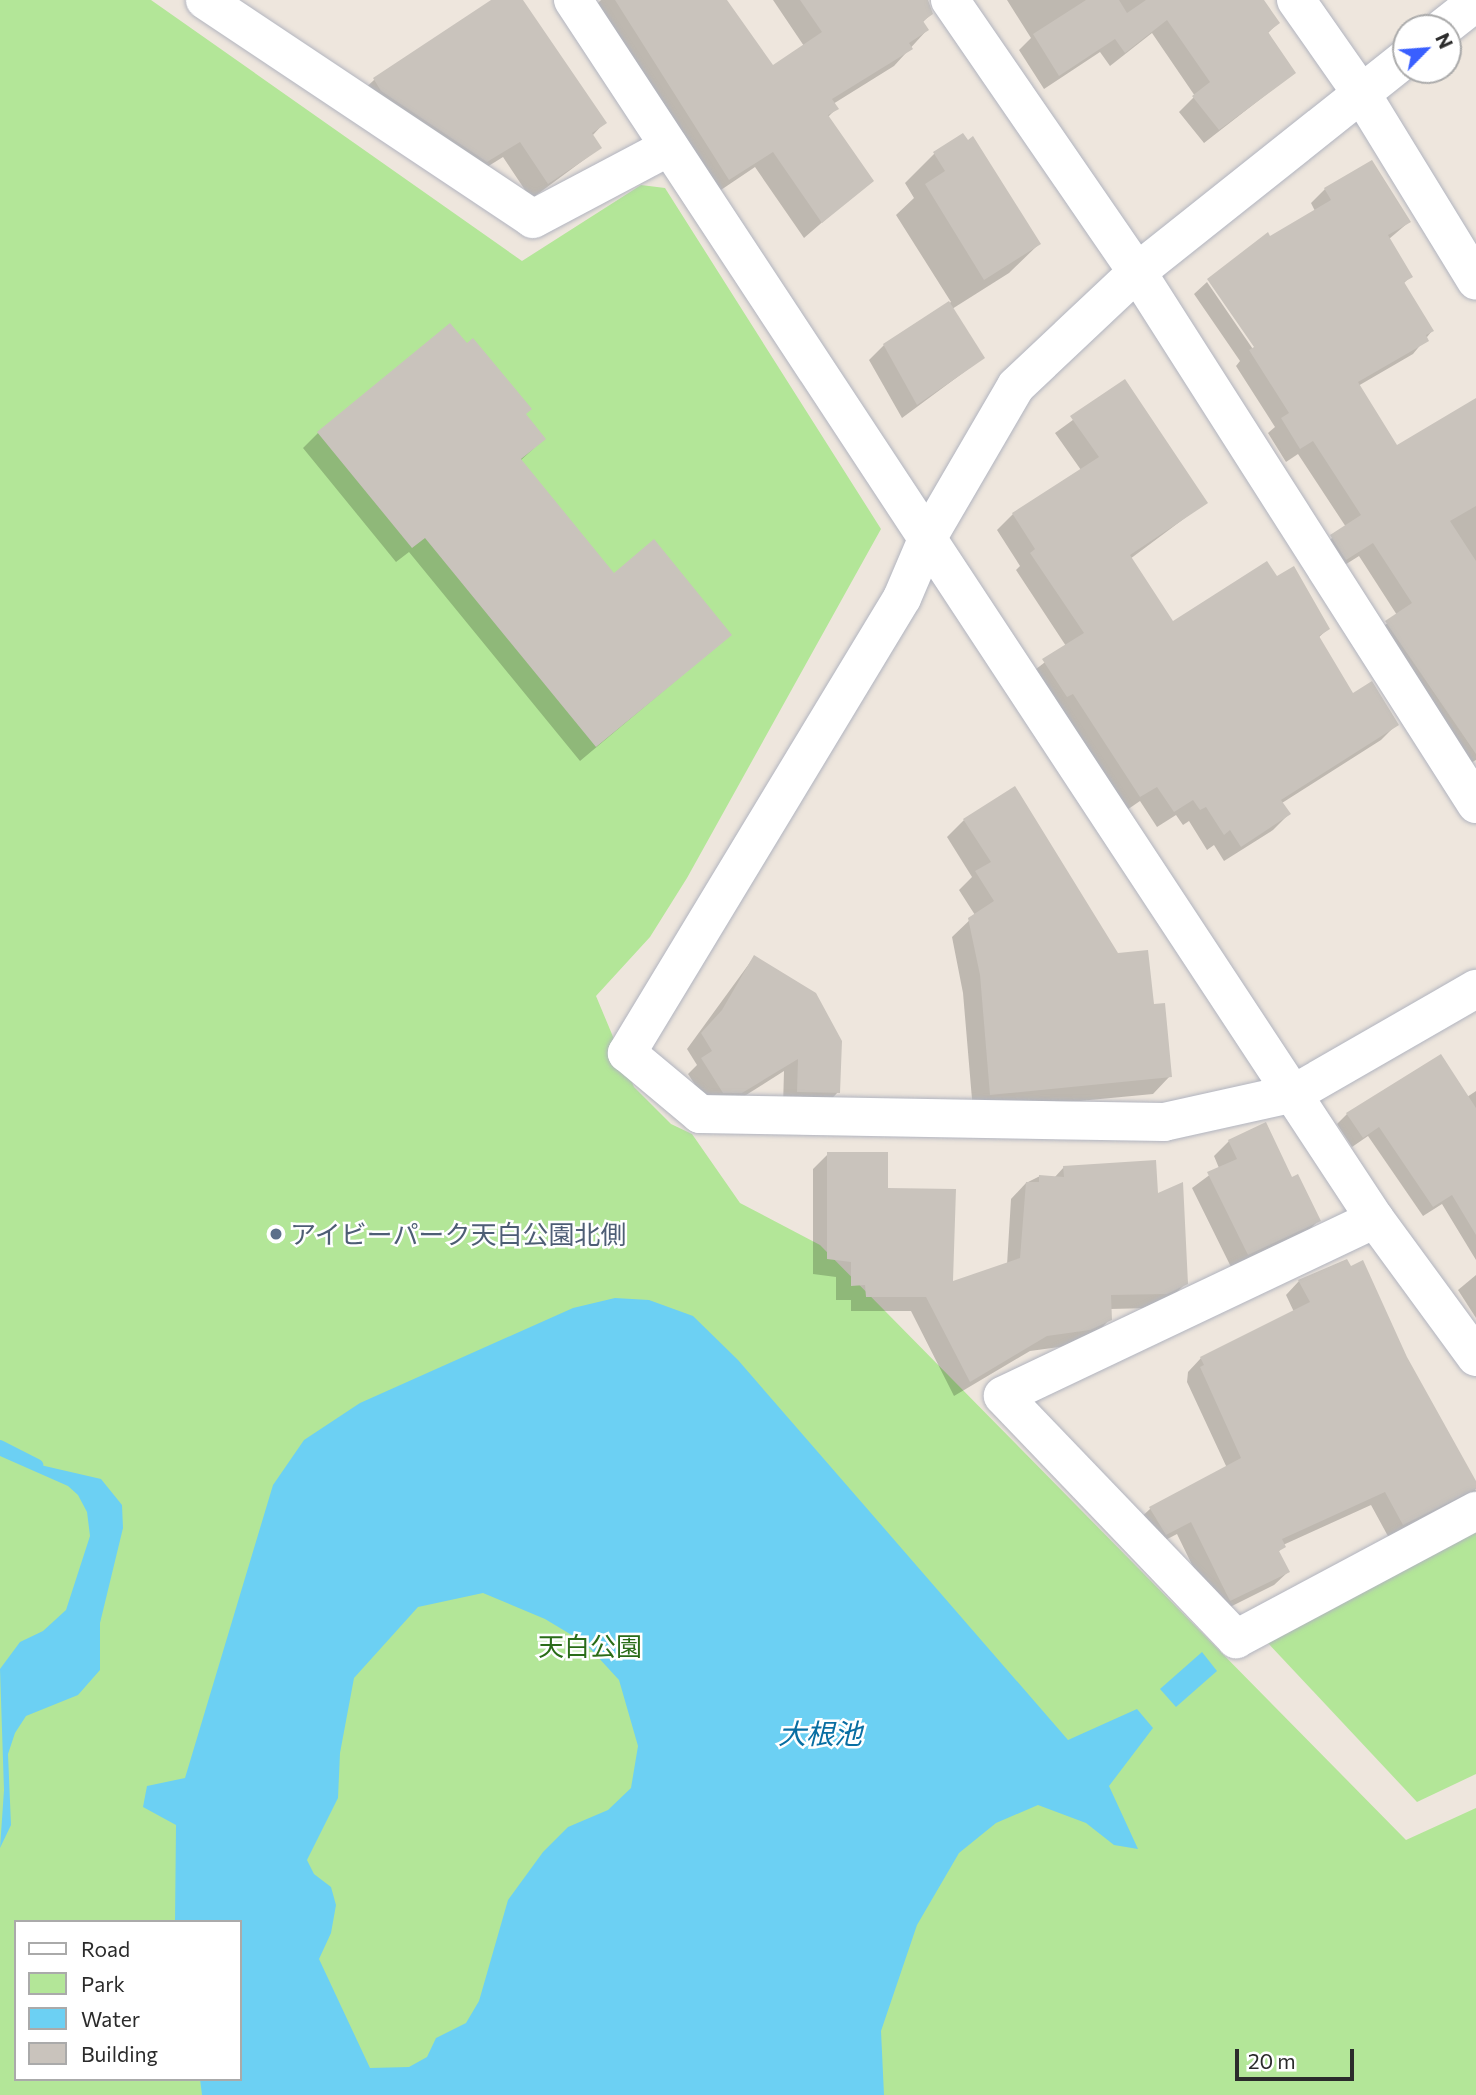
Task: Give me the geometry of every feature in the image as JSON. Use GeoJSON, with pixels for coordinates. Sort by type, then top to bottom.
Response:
{"type":"FeatureCollection","features":[{"type":"Feature","properties":{"kind":"street"},"geometry":{"type":"LineString","coordinates":[[205,0],[533,219],[669,147]]}},
{"type":"Feature","properties":{"kind":"street"},"geometry":{"type":"LineString","coordinates":[[573,0],[1295,1093],[1375,1219],[1476,1357]]}},
{"type":"Feature","properties":{"kind":"street"},"geometry":{"type":"LineString","coordinates":[[950,0],[1137,272],[1476,804]]}},
{"type":"Feature","properties":{"kind":"street"},"geometry":{"type":"LineString","coordinates":[[1296,0],[1361,93],[1476,281]]}},
{"type":"Feature","properties":{"kind":"street"},"geometry":{"type":"LineString","coordinates":[[1461,14],[1476,2]]}},
{"type":"Feature","properties":{"kind":"street"},"geometry":{"type":"LineString","coordinates":[[1392,69],[1137,272],[1016,386],[928,537],[902,598],[627,1053],[700,1114],[1164,1122],[1295,1093],[1476,989]]}},
{"type":"Feature","properties":{"kind":"street"},"geometry":{"type":"LineString","coordinates":[[1375,1219],[1003,1396],[1236,1639],[1476,1511]]}},
{"type":"Feature","properties":{"kind":"green space","name":"天白公園"},"geometry":{"type":"Polygon","coordinates":[[[0,0],[151,0],[522,261],[641,185],[665,188],[881,529],[687,878],[650,937],[596,996],[634,1087],[671,1124],[692,1134],[740,1203],[820,1245],[1406,1840],[1476,1808],[1476,2095],[0,2095],[0,0]]]}},
{"type":"Feature","properties":{"kind":"green space"},"geometry":{"type":"Polygon","coordinates":[[[1476,1528],[1476,1774],[1417,1802],[1267,1642],[1476,1528]]]}},
{"type":"Feature","properties":{"kind":"water","name":"大根池"},"geometry":{"type":"Polygon","coordinates":[[[615,1298],[649,1300],[693,1316],[738,1360],[1068,1740],[1137,1709],[1153,1728],[1109,1786],[1138,1849],[1114,1845],[1086,1823],[1038,1805],[996,1823],[959,1853],[917,1925],[881,2031],[884,2095],[202,2095],[200,2081],[242,2081],[242,1920],[175,1920],[176,1825],[143,1807],[147,1786],[185,1778],[273,1485],[304,1440],[360,1403],[573,1308],[615,1298]],[[483,1593],[418,1607],[354,1678],[340,1753],[338,1798],[307,1860],[314,1874],[331,1887],[336,1905],[331,1933],[319,1959],[370,2068],[409,2067],[427,2057],[436,2038],[466,2023],[479,2001],[508,1900],[543,1852],[568,1827],[608,1810],[631,1788],[638,1746],[619,1680],[585,1643],[545,1619],[483,1593]]]}},
{"type":"Feature","properties":{"kind":"water"},"geometry":{"type":"Polygon","coordinates":[[[0,1447],[23,1461],[101,1479],[122,1505],[123,1528],[100,1623],[100,1670],[78,1695],[26,1716],[15,1733],[8,1754],[11,1825],[0,1848],[4,1790],[0,1669],[20,1642],[43,1631],[66,1610],[90,1536],[87,1512],[78,1495],[68,1486],[0,1456],[0,1447]]]}},
{"type":"Feature","properties":{"kind":"water"},"geometry":{"type":"Polygon","coordinates":[[[1202,1652],[1217,1671],[1176,1707],[1160,1689],[1202,1652]]]}},
{"type":"Feature","properties":{"kind":"building"},"geometry":{"type":"Polygon","coordinates":[[[491,0],[523,0],[607,123],[592,133],[602,148],[548,184],[520,142],[487,162],[381,91],[373,78],[491,0]]]}},
{"type":"Feature","properties":{"kind":"building"},"geometry":{"type":"Polygon","coordinates":[[[615,0],[727,0],[773,65],[822,32],[800,0],[928,0],[933,14],[923,21],[929,30],[909,43],[913,49],[832,99],[839,109],[828,115],[874,181],[822,223],[773,152],[729,180],[615,0]]]}},
{"type":"Feature","properties":{"kind":"building"},"geometry":{"type":"Polygon","coordinates":[[[1086,0],[1119,0],[1127,13],[1146,0],[1264,0],[1280,23],[1268,32],[1296,73],[1219,130],[1192,96],[1210,82],[1167,20],[1125,53],[1115,39],[1059,76],[1033,34],[1086,0]]]}},
{"type":"Feature","properties":{"kind":"building"},"geometry":{"type":"Polygon","coordinates":[[[963,133],[968,140],[973,136],[1041,244],[984,280],[925,184],[945,171],[933,152],[963,133]]]}},
{"type":"Feature","properties":{"kind":"building"},"geometry":{"type":"Polygon","coordinates":[[[1372,160],[1411,222],[1388,235],[1413,277],[1404,282],[1434,331],[1426,335],[1429,341],[1358,382],[1397,445],[1476,398],[1476,506],[1450,521],[1476,561],[1476,754],[1385,621],[1412,603],[1373,543],[1346,560],[1330,535],[1361,515],[1313,441],[1300,449],[1281,418],[1289,413],[1249,350],[1254,347],[1207,279],[1268,232],[1270,236],[1331,200],[1324,188],[1372,160]]]}},
{"type":"Feature","properties":{"kind":"building"},"geometry":{"type":"Polygon","coordinates":[[[949,301],[985,358],[917,405],[883,344],[949,301]]]}},
{"type":"Feature","properties":{"kind":"building"},"geometry":{"type":"Polygon","coordinates":[[[450,323],[467,343],[473,338],[532,409],[526,414],[546,439],[521,459],[614,573],[654,539],[732,635],[596,747],[425,538],[412,548],[317,432],[450,323]]]}},
{"type":"Feature","properties":{"kind":"building"},"geometry":{"type":"Polygon","coordinates":[[[1125,379],[1208,503],[1130,555],[1173,621],[1267,561],[1277,576],[1294,566],[1330,629],[1319,636],[1353,693],[1372,681],[1399,725],[1281,800],[1291,814],[1241,847],[1230,830],[1224,835],[1206,807],[1200,810],[1193,800],[1174,812],[1157,787],[1140,797],[1073,694],[1067,697],[1042,659],[1084,633],[1030,553],[1035,549],[1012,513],[1099,457],[1070,416],[1125,379]]]}},
{"type":"Feature","properties":{"kind":"building"},"geometry":{"type":"Polygon","coordinates":[[[1015,786],[1118,953],[1148,950],[1154,1004],[1165,1003],[1172,1077],[990,1095],[980,975],[968,918],[994,901],[975,871],[991,862],[963,819],[1015,786]]]}},
{"type":"Feature","properties":{"kind":"building"},"geometry":{"type":"Polygon","coordinates":[[[754,955],[816,993],[842,1041],[840,1093],[797,1092],[798,1059],[742,1093],[723,1093],[701,1058],[712,1051],[701,1033],[722,1010],[754,955]]]}},
{"type":"Feature","properties":{"kind":"building"},"geometry":{"type":"Polygon","coordinates":[[[1441,1054],[1476,1108],[1476,1235],[1452,1195],[1433,1207],[1379,1127],[1363,1138],[1346,1113],[1441,1054]]]}},
{"type":"Feature","properties":{"kind":"building"},"geometry":{"type":"Polygon","coordinates":[[[1266,1122],[1292,1177],[1298,1174],[1321,1221],[1248,1255],[1207,1172],[1237,1159],[1228,1140],[1266,1122]]]}},
{"type":"Feature","properties":{"kind":"building"},"geometry":{"type":"Polygon","coordinates":[[[827,1152],[888,1152],[888,1188],[956,1189],[953,1281],[1020,1258],[1026,1182],[1039,1182],[1039,1175],[1064,1177],[1063,1166],[1156,1160],[1158,1193],[1183,1182],[1188,1284],[1167,1294],[1111,1295],[1112,1320],[1090,1330],[1047,1336],[970,1382],[926,1297],[866,1297],[865,1285],[851,1286],[851,1262],[827,1259],[827,1152]]]}},
{"type":"Feature","properties":{"kind":"building"},"geometry":{"type":"Polygon","coordinates":[[[1347,1259],[1351,1266],[1363,1260],[1407,1357],[1476,1481],[1476,1489],[1403,1525],[1385,1492],[1282,1539],[1286,1547],[1279,1551],[1290,1572],[1230,1601],[1191,1522],[1166,1535],[1149,1507],[1241,1458],[1200,1367],[1204,1365],[1200,1357],[1310,1302],[1298,1280],[1347,1259]]]}},
{"type":"Feature","properties":{"kind":"waterway"},"geometry":{"type":"LineString","coordinates":[[0,1446],[37,1465]]}},
{"type":"Feature","properties":{"kind":"place","name":"アイビーパーク天白公園北側"},"geometry":{"type":"Point","coordinates":[276,1234]}}]}
